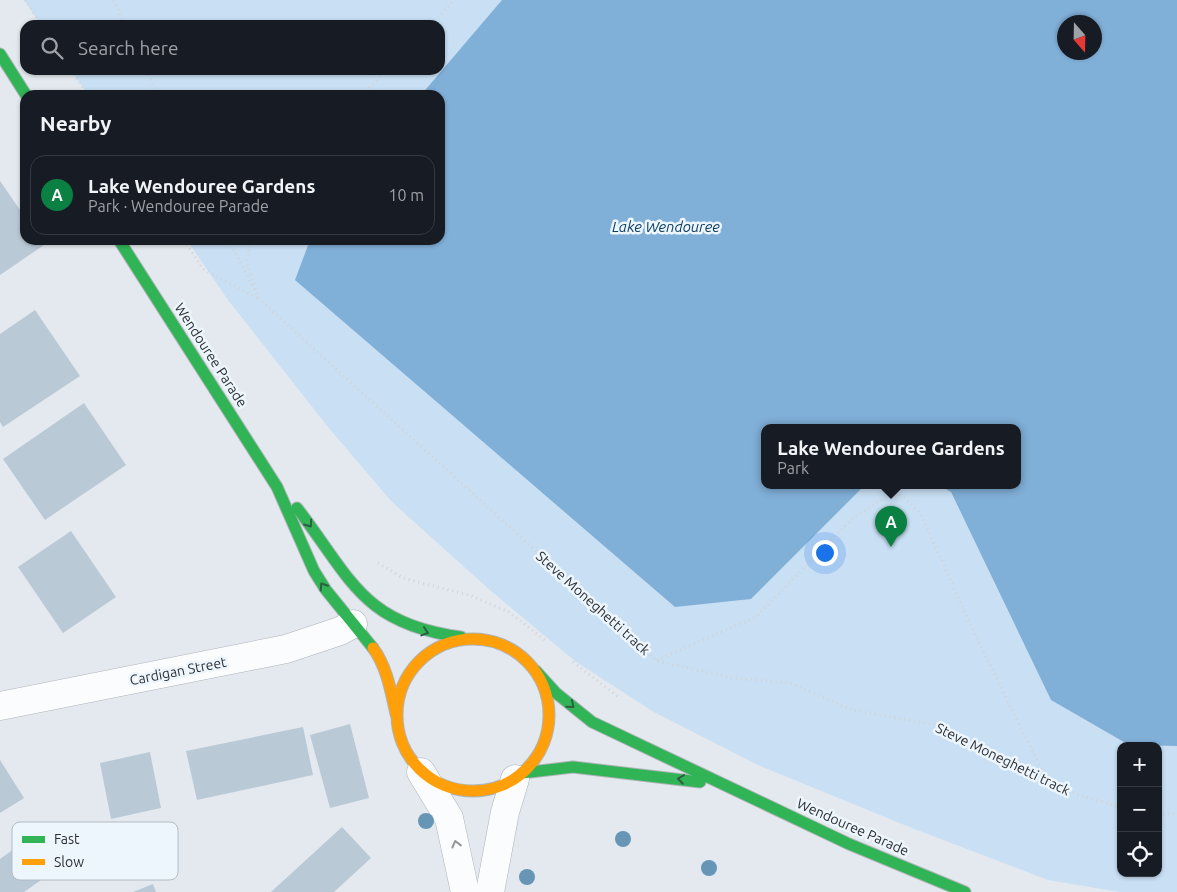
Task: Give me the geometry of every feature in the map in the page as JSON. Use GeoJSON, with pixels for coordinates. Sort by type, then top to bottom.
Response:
{"type":"FeatureCollection","features":[{"type":"Feature","properties":{"kind":"street"},"geometry":{"type":"LineString","coordinates":[[0,54],[23,90]]}},
{"type":"Feature","properties":{"kind":"street","name":"Wendouree Parade"},"geometry":{"type":"LineString","coordinates":[[122,245],[277,487],[314,571],[326,590],[382,662],[390,682],[396,714]]}},
{"type":"Feature","properties":{"kind":"street","name":"Wendouree Parade"},"geometry":{"type":"LineString","coordinates":[[277,487],[305,518],[342,573],[367,599],[396,619],[423,632],[468,638]]}},
{"type":"Feature","properties":{"kind":"street","name":"Cardigan Street"},"geometry":{"type":"LineString","coordinates":[[0,706],[286,649],[340,632],[353,624]]}},
{"type":"Feature","properties":{"kind":"street"},"geometry":{"type":"LineString","coordinates":[[465,892],[449,818],[421,772],[407,756],[399,736],[396,714],[401,686],[417,662],[440,645],[468,638],[494,641],[518,652],[536,671],[546,691],[550,714],[546,736],[537,756],[519,776],[505,812],[490,892]]}},
{"type":"Feature","properties":{"kind":"street","name":"Wendouree Parade"},"geometry":{"type":"LineString","coordinates":[[536,671],[556,693],[592,722],[849,844],[965,892]]}},
{"type":"Feature","properties":{"kind":"street","name":"Wendouree Parade"},"geometry":{"type":"LineString","coordinates":[[519,776],[573,767],[729,786]]}},
{"type":"Feature","properties":{"kind":"street"},"geometry":{"type":"LineString","coordinates":[[421,772],[443,785],[467,791],[492,789],[519,776]]}},
{"type":"Feature","properties":{"kind":"path"},"geometry":{"type":"LineString","coordinates":[[25,0],[38,20]]}},
{"type":"Feature","properties":{"kind":"path"},"geometry":{"type":"LineString","coordinates":[[114,0],[123,20]]}},
{"type":"Feature","properties":{"kind":"path"},"geometry":{"type":"LineString","coordinates":[[436,20],[454,0]]}},
{"type":"Feature","properties":{"kind":"path"},"geometry":{"type":"LineString","coordinates":[[74,75],[85,90]]}},
{"type":"Feature","properties":{"kind":"path"},"geometry":{"type":"LineString","coordinates":[[148,75],[156,90]]}},
{"type":"Feature","properties":{"kind":"path"},"geometry":{"type":"LineString","coordinates":[[367,90],[382,75]]}},
{"type":"Feature","properties":{"kind":"path"},"geometry":{"type":"LineString","coordinates":[[187,245],[203,268],[259,299]]}},
{"type":"Feature","properties":{"kind":"path","name":"Steve Moneghetti track"},"geometry":{"type":"LineString","coordinates":[[232,245],[259,299],[657,660],[733,678],[790,683],[852,710],[937,725],[1016,767],[1047,781],[1079,795],[1117,806]]}},
{"type":"Feature","properties":{"kind":"path"},"geometry":{"type":"LineString","coordinates":[[250,245],[248,261],[259,299]]}},
{"type":"Feature","properties":{"kind":"path"},"geometry":{"type":"LineString","coordinates":[[657,660],[756,616],[853,518],[887,496],[902,495],[921,514],[971,626],[1047,781]]}},
{"type":"Feature","properties":{"kind":"path"},"geometry":{"type":"LineString","coordinates":[[374,561],[403,578],[469,595],[509,612],[547,642]]}},
{"type":"Feature","properties":{"kind":"path"},"geometry":{"type":"LineString","coordinates":[[570,660],[623,701]]}},
{"type":"Feature","properties":{"kind":"path"},"geometry":{"type":"LineString","coordinates":[[1162,814],[1177,814]]}},
{"type":"Feature","properties":{"kind":"shaded area"},"geometry":{"type":"Polygon","coordinates":[[[24,0],[1177,0],[769,424],[761,424],[761,489],[765,489],[751,599],[861,489],[946,489],[951,492],[1051,700],[1124,742],[1117,742],[1117,877],[1162,877],[1162,746],[1177,746],[1177,892],[1120,892],[1048,880],[912,828],[758,765],[654,712],[575,661],[491,591],[392,502],[328,427],[228,300],[190,245],[445,245],[445,90],[85,90],[74,75],[445,75],[445,20],[38,20],[24,0]]]}},
{"type":"Feature","properties":{"kind":"water","name":"Lake Wendouree"},"geometry":{"type":"Polygon","coordinates":[[[502,0],[1177,0],[1177,746],[1162,746],[1162,742],[1124,742],[1051,700],[951,492],[946,489],[1021,489],[1021,424],[761,424],[761,489],[861,489],[751,599],[675,607],[295,280],[308,245],[445,245],[445,90],[425,90],[438,75],[445,75],[445,67],[502,0]]]}},
{"type":"Feature","properties":{"kind":"building"},"geometry":{"type":"Polygon","coordinates":[[[0,181],[20,210],[20,245],[44,245],[0,275],[0,181]]]}},
{"type":"Feature","properties":{"kind":"building"},"geometry":{"type":"Polygon","coordinates":[[[35,310],[80,376],[3,427],[0,422],[0,334],[35,310]]]}},
{"type":"Feature","properties":{"kind":"building"},"geometry":{"type":"Polygon","coordinates":[[[84,403],[126,465],[45,520],[3,459],[84,403]]]}},
{"type":"Feature","properties":{"kind":"building"},"geometry":{"type":"Polygon","coordinates":[[[71,531],[116,597],[63,633],[18,567],[71,531]]]}},
{"type":"Feature","properties":{"kind":"building"},"geometry":{"type":"Polygon","coordinates":[[[350,724],[369,798],[330,808],[310,735],[350,724]]]}},
{"type":"Feature","properties":{"kind":"building"},"geometry":{"type":"Polygon","coordinates":[[[303,727],[313,775],[197,800],[186,751],[303,727]]]}},
{"type":"Feature","properties":{"kind":"building"},"geometry":{"type":"Polygon","coordinates":[[[150,752],[161,808],[111,819],[100,763],[150,752]]]}},
{"type":"Feature","properties":{"kind":"building"},"geometry":{"type":"Polygon","coordinates":[[[0,760],[24,798],[0,813],[0,760]]]}},
{"type":"Feature","properties":{"kind":"building"},"geometry":{"type":"Polygon","coordinates":[[[342,827],[371,858],[334,892],[271,892],[342,827]]]}},
{"type":"Feature","properties":{"kind":"building"},"geometry":{"type":"Polygon","coordinates":[[[12,850],[12,880],[41,880],[24,892],[0,892],[0,859],[12,850]]]}},
{"type":"Feature","properties":{"kind":"building"},"geometry":{"type":"Polygon","coordinates":[[[153,884],[156,892],[133,892],[153,884]]]}},
{"type":"Feature","properties":{"kind":"traffic: fast"},"geometry":{"type":"LineString","coordinates":[[0,54],[23,90]]}},
{"type":"Feature","properties":{"kind":"traffic: fast"},"geometry":{"type":"LineString","coordinates":[[122,245],[277,487],[314,571],[326,590],[373,648]]}},
{"type":"Feature","properties":{"kind":"traffic: fast"},"geometry":{"type":"LineString","coordinates":[[297,508],[347,576],[362,594],[380,609],[401,621],[428,631],[461,637]]}},
{"type":"Feature","properties":{"kind":"traffic: fast"},"geometry":{"type":"LineString","coordinates":[[536,671],[556,693],[592,722],[849,844],[965,892]]}},
{"type":"Feature","properties":{"kind":"traffic: fast"},"geometry":{"type":"LineString","coordinates":[[522,773],[573,767],[700,782]]}},
{"type":"Feature","properties":{"kind":"traffic: slow"},"geometry":{"type":"LineString","coordinates":[[473,639],[488,640],[502,645],[527,661],[543,686],[548,700],[549,715],[548,730],[543,744],[527,769],[502,785],[488,790],[473,791],[458,790],[444,785],[419,769],[403,744],[398,730],[397,715],[398,700],[403,686],[419,661],[444,645],[458,640],[473,639]]}},
{"type":"Feature","properties":{"kind":"traffic: slow"},"geometry":{"type":"LineString","coordinates":[[373,648],[385,671],[396,714]]}},
{"type":"Feature","properties":{"kind":"place","name":"Lake Wendouree Gardens"},"geometry":{"type":"Point","coordinates":[891,547]}}]}
